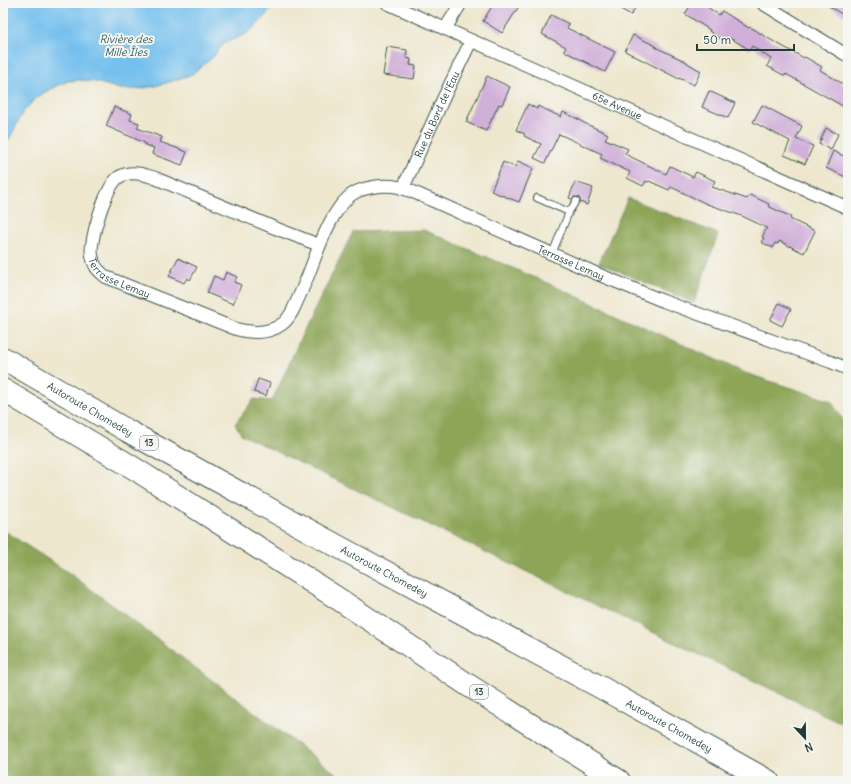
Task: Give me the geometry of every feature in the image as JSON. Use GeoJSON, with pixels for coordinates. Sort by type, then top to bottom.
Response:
{"type":"FeatureCollection","features":[{"type":"Feature","properties":{"kind":"highway","name":"Autoroute Chomedey"},"geometry":{"type":"LineString","coordinates":[[3,358],[126,430],[218,481],[595,684],[768,781]]}},
{"type":"Feature","properties":{"kind":"highway","name":"13"},"geometry":{"type":"LineString","coordinates":[[3,390],[152,480],[619,781]]}},
{"type":"Feature","properties":{"kind":"street","name":"65e Avenue"},"geometry":{"type":"LineString","coordinates":[[387,3],[848,208]]}},
{"type":"Feature","properties":{"kind":"street"},"geometry":{"type":"LineString","coordinates":[[445,28],[461,3]]}},
{"type":"Feature","properties":{"kind":"street"},"geometry":{"type":"LineString","coordinates":[[762,3],[848,56]]}},
{"type":"Feature","properties":{"kind":"street","name":"Rue du Bord de l'Eau"},"geometry":{"type":"LineString","coordinates":[[404,188],[471,41]]}},
{"type":"Feature","properties":{"kind":"street","name":"Terrasse Lemay"},"geometry":{"type":"LineString","coordinates":[[319,245],[155,178],[143,174],[133,173],[120,177],[111,186],[104,202],[96,228],[92,246],[92,255],[94,264],[106,277],[236,329],[254,332],[264,331],[282,325],[292,312],[319,245],[334,215],[345,200],[362,190],[392,186],[404,188],[552,254],[663,301],[848,369]]}},
{"type":"Feature","properties":{"kind":"lane"},"geometry":{"type":"LineString","coordinates":[[537,198],[569,212]]}},
{"type":"Feature","properties":{"kind":"lane"},"geometry":{"type":"LineString","coordinates":[[552,254],[569,212],[576,200]]}},
{"type":"Feature","properties":{"kind":"green space"},"geometry":{"type":"Polygon","coordinates":[[[628,198],[718,234],[694,303],[599,263],[628,198]]]}},
{"type":"Feature","properties":{"kind":"green space"},"geometry":{"type":"Polygon","coordinates":[[[424,230],[552,285],[745,373],[831,401],[848,428],[848,726],[242,435],[235,424],[254,399],[272,401],[302,335],[353,232],[424,230]]]}},
{"type":"Feature","properties":{"kind":"green space"},"geometry":{"type":"Polygon","coordinates":[[[3,530],[72,575],[346,781],[3,781],[3,530]]]}},
{"type":"Feature","properties":{"kind":"water","name":"Rivière des Mille Îles"},"geometry":{"type":"Polygon","coordinates":[[[3,3],[276,3],[258,24],[246,34],[223,44],[212,58],[192,74],[155,86],[138,89],[120,89],[96,82],[80,80],[68,81],[56,86],[42,94],[24,111],[3,150],[3,3]]]}},
{"type":"Feature","properties":{"kind":"building"},"geometry":{"type":"Polygon","coordinates":[[[494,3],[521,3],[502,33],[483,21],[494,3]]]}},
{"type":"Feature","properties":{"kind":"building"},"geometry":{"type":"Polygon","coordinates":[[[610,3],[638,3],[631,15],[610,3]]]}},
{"type":"Feature","properties":{"kind":"building"},"geometry":{"type":"Polygon","coordinates":[[[692,3],[701,3],[719,15],[722,11],[749,28],[750,27],[822,67],[820,70],[848,87],[848,109],[786,74],[785,76],[767,66],[771,59],[752,46],[750,50],[730,38],[727,43],[709,31],[710,30],[685,14],[692,3]]]}},
{"type":"Feature","properties":{"kind":"building"},"geometry":{"type":"Polygon","coordinates":[[[824,3],[848,3],[848,18],[824,3]]]}},
{"type":"Feature","properties":{"kind":"building"},"geometry":{"type":"Polygon","coordinates":[[[551,15],[569,24],[567,28],[615,52],[605,72],[564,51],[566,47],[542,34],[551,15]]]}},
{"type":"Feature","properties":{"kind":"building"},"geometry":{"type":"Polygon","coordinates":[[[633,35],[687,62],[701,71],[694,85],[679,79],[625,51],[633,35]]]}},
{"type":"Feature","properties":{"kind":"building"},"geometry":{"type":"Polygon","coordinates":[[[387,47],[407,50],[406,58],[411,59],[410,65],[416,66],[414,79],[383,75],[387,47]]]}},
{"type":"Feature","properties":{"kind":"building"},"geometry":{"type":"Polygon","coordinates":[[[487,76],[510,87],[502,105],[499,104],[486,131],[466,122],[487,76]]]}},
{"type":"Feature","properties":{"kind":"building"},"geometry":{"type":"Polygon","coordinates":[[[709,91],[735,103],[728,118],[702,107],[709,91]]]}},
{"type":"Feature","properties":{"kind":"building"},"geometry":{"type":"Polygon","coordinates":[[[528,104],[537,109],[538,106],[561,117],[563,112],[608,134],[605,139],[628,149],[625,154],[666,174],[670,166],[693,177],[696,172],[715,181],[712,187],[747,199],[750,195],[791,217],[790,219],[815,231],[804,253],[779,241],[778,244],[775,243],[773,248],[761,242],[767,228],[742,216],[707,204],[671,187],[669,190],[649,181],[646,181],[643,186],[627,178],[630,172],[600,158],[602,154],[559,134],[545,163],[534,158],[541,144],[524,136],[525,134],[516,130],[528,104]]]}},
{"type":"Feature","properties":{"kind":"building"},"geometry":{"type":"Polygon","coordinates":[[[762,105],[802,126],[796,139],[813,146],[805,164],[784,155],[790,141],[753,122],[762,105]]]}},
{"type":"Feature","properties":{"kind":"building"},"geometry":{"type":"Polygon","coordinates":[[[114,107],[132,114],[130,120],[139,123],[137,128],[162,137],[160,142],[187,152],[182,165],[152,154],[154,148],[106,126],[114,107]]]}},
{"type":"Feature","properties":{"kind":"building"},"geometry":{"type":"Polygon","coordinates":[[[826,128],[838,134],[831,150],[819,144],[826,128]]]}},
{"type":"Feature","properties":{"kind":"building"},"geometry":{"type":"Polygon","coordinates":[[[833,151],[848,158],[848,178],[826,168],[833,151]]]}},
{"type":"Feature","properties":{"kind":"building"},"geometry":{"type":"Polygon","coordinates":[[[518,161],[533,168],[519,202],[491,191],[503,162],[515,167],[518,161]]]}},
{"type":"Feature","properties":{"kind":"building"},"geometry":{"type":"Polygon","coordinates":[[[575,182],[593,188],[587,205],[580,202],[578,197],[574,197],[572,199],[569,198],[575,182]]]}},
{"type":"Feature","properties":{"kind":"building"},"geometry":{"type":"Polygon","coordinates":[[[178,258],[197,267],[190,280],[187,278],[184,283],[169,276],[178,258]]]}},
{"type":"Feature","properties":{"kind":"building"},"geometry":{"type":"Polygon","coordinates":[[[226,272],[237,277],[234,282],[241,285],[233,304],[207,293],[214,276],[223,280],[226,272]]]}},
{"type":"Feature","properties":{"kind":"building"},"geometry":{"type":"Polygon","coordinates":[[[779,303],[791,309],[782,326],[770,320],[779,303]]]}},
{"type":"Feature","properties":{"kind":"building"},"geometry":{"type":"Polygon","coordinates":[[[258,379],[270,383],[266,396],[254,392],[258,379]]]}}]}
